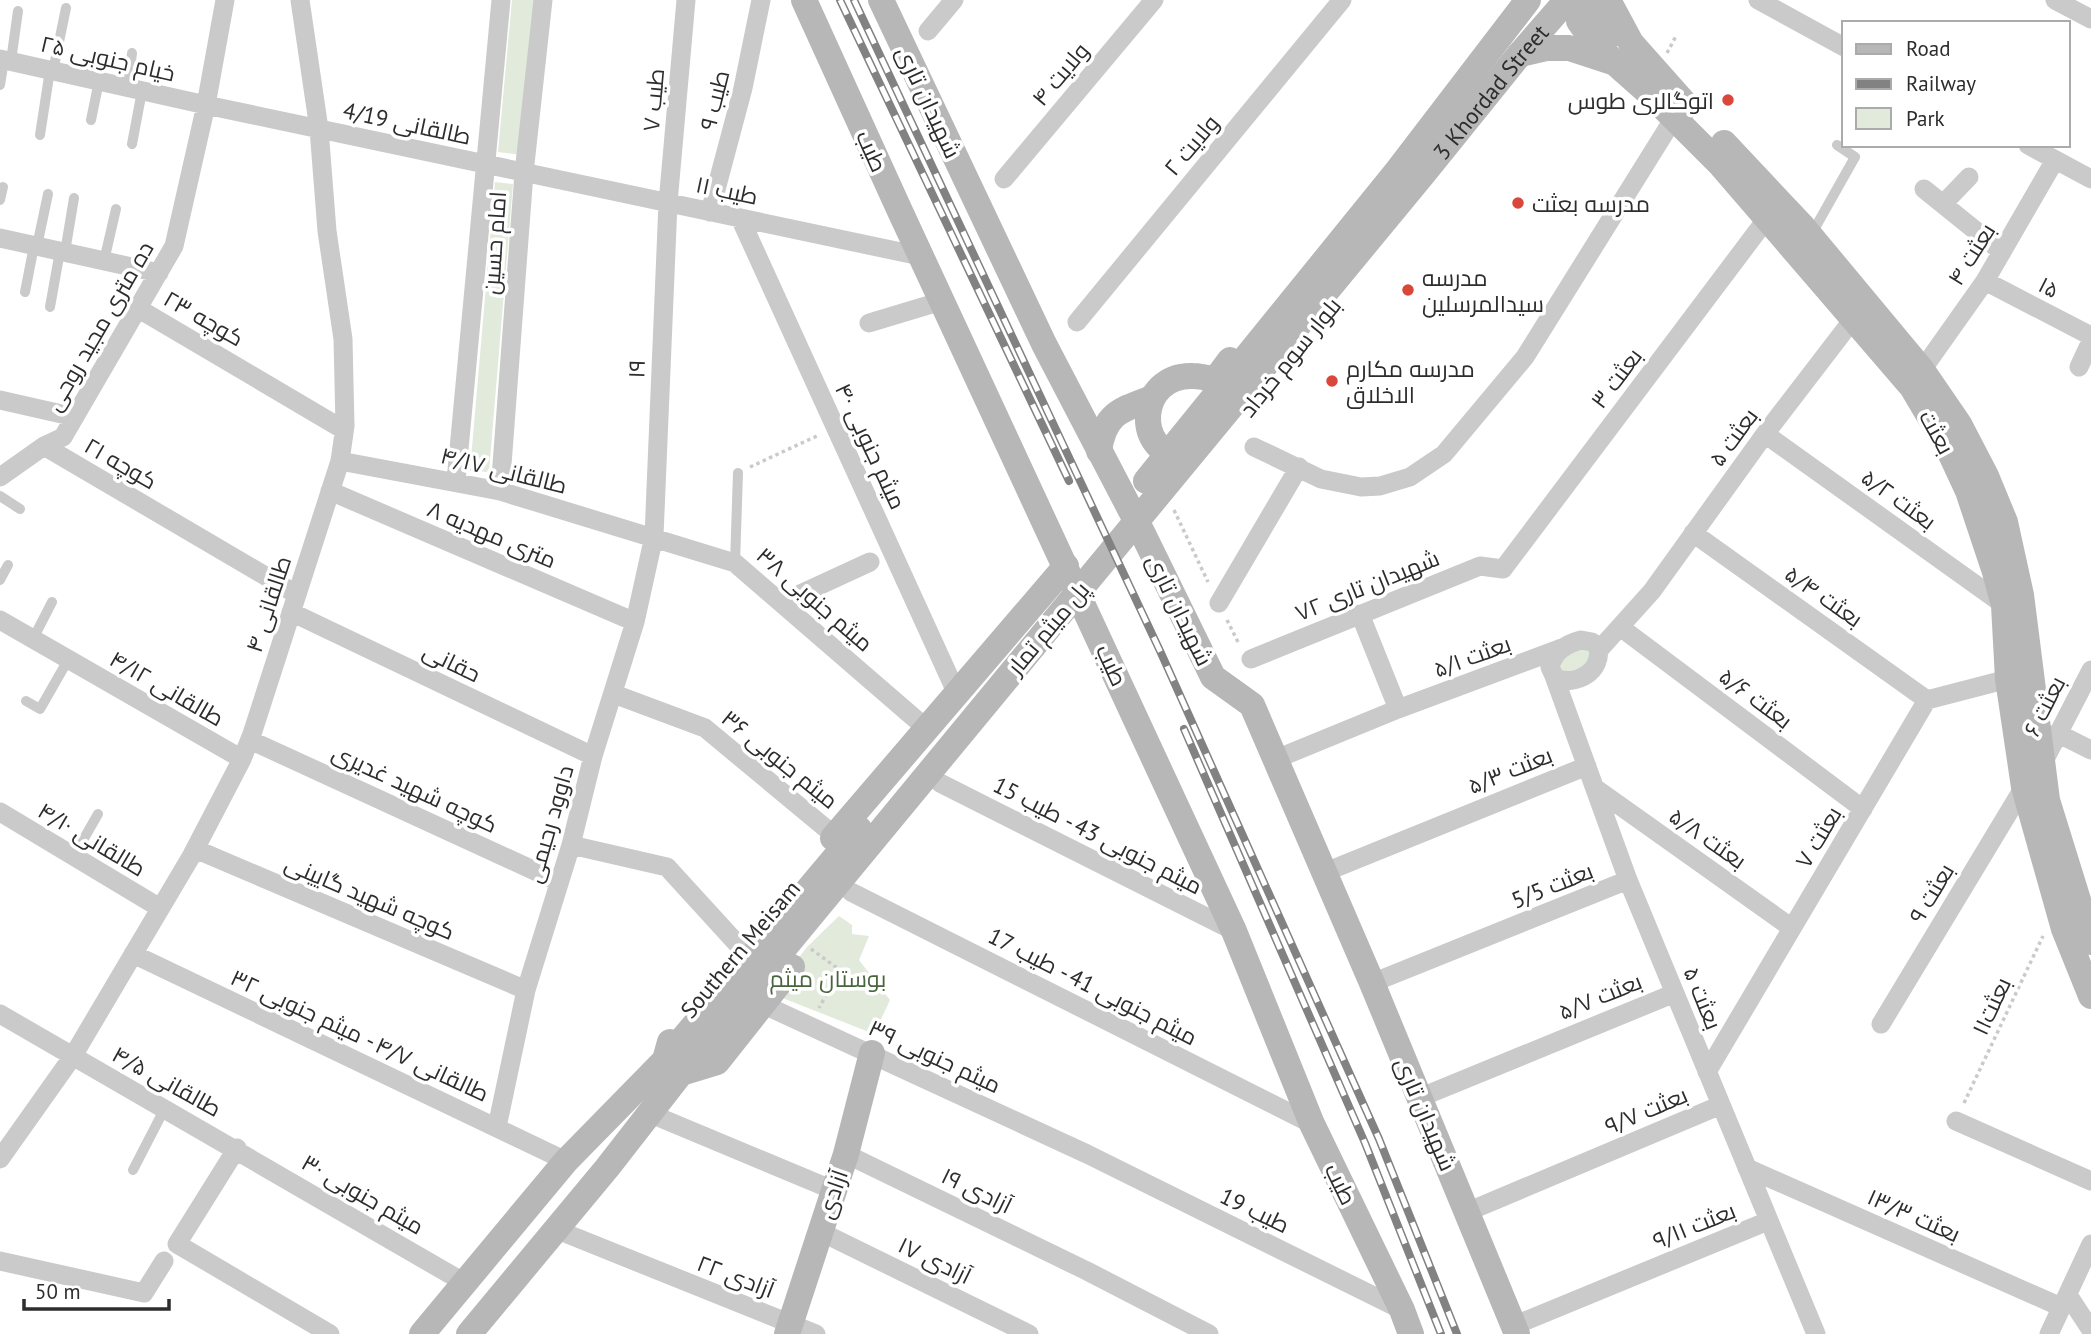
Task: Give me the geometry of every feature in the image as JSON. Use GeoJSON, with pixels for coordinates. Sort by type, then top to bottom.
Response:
{"type":"FeatureCollection","features":[{"type":"Feature","properties":{"kind":"main road","name":"طیب"},"geometry":{"type":"LineString","coordinates":[[804,0],[1234,931],[1312,1124],[1406,1322]]}},
{"type":"Feature","properties":{"kind":"main road","name":"شهیدان تاری"},"geometry":{"type":"LineString","coordinates":[[881,0],[1044,344],[1142,532],[1213,677],[1252,705],[1372,983],[1515,1330]]}},
{"type":"Feature","properties":{"kind":"main road"},"geometry":{"type":"LineString","coordinates":[[1411,171],[1508,12],[1528,0]]}},
{"type":"Feature","properties":{"kind":"main road","name":"بعثت"},"geometry":{"type":"LineString","coordinates":[[1608,0],[1623,53],[1674,118],[1768,217],[1912,387],[1948,448],[1968,491],[1985,538],[2004,605],[2008,678],[2024,787],[2057,905],[2091,996]]}},
{"type":"Feature","properties":{"kind":"main road","name":"3 Khordad Street"},"geometry":{"type":"LineString","coordinates":[[1411,171],[1562,6]]}},
{"type":"Feature","properties":{"kind":"main road","name":"بعثت"},"geometry":{"type":"LineString","coordinates":[[1520,54],[1546,48],[1623,53],[1665,83],[1811,235],[1922,370],[1959,424],[1986,476],[2005,522],[2021,595],[2050,811],[2091,942]]}},
{"type":"Feature","properties":{"kind":"main road","name":"پل میثم تمار"},"geometry":{"type":"LineString","coordinates":[[673,1067],[755,956],[1411,171]]}},
{"type":"Feature","properties":{"kind":"main road","name":"بلوار سوم خرداد"},"geometry":{"type":"LineString","coordinates":[[1142,532],[1220,445],[1407,212],[1411,171],[1369,187],[1214,380],[1193,376],[1175,378],[1155,393]]}},
{"type":"Feature","properties":{"kind":"main road"},"geometry":{"type":"LineString","coordinates":[[1069,393],[1093,404],[1122,409]]}},
{"type":"Feature","properties":{"kind":"main road"},"geometry":{"type":"LineString","coordinates":[[1100,451],[1101,436],[1108,420],[1122,409],[1155,393]]}},
{"type":"Feature","properties":{"kind":"main road"},"geometry":{"type":"LineString","coordinates":[[1155,393],[1146,413],[1148,428],[1161,447],[1173,456],[1192,457],[1220,445]]}},
{"type":"Feature","properties":{"kind":"main road","name":"Southern Meisam"},"geometry":{"type":"LineString","coordinates":[[469,1334],[651,1114],[673,1067],[674,1026],[755,956],[835,836],[1066,566]]}},
{"type":"Feature","properties":{"kind":"main road","name":"Southern Meisam"},"geometry":{"type":"LineString","coordinates":[[422,1334],[566,1161],[673,1067],[717,1062],[940,783],[1087,611]]}},
{"type":"Feature","properties":{"kind":"main road"},"geometry":{"type":"LineString","coordinates":[[1013,627],[1024,623],[1036,625],[1045,633],[1049,645],[1046,657]]}},
{"type":"Feature","properties":{"kind":"main road","name":"آزادی"},"geometry":{"type":"LineString","coordinates":[[788,1328],[846,1154],[872,1053]]}},
{"type":"Feature","properties":{"kind":"main road"},"geometry":{"type":"LineString","coordinates":[[1389,1334],[1406,1322]]}},
{"type":"Feature","properties":{"kind":"street","name":"ده متری مجید روحی"},"geometry":{"type":"LineString","coordinates":[[0,477],[44,446],[63,437],[174,246],[206,105],[225,0]]}},
{"type":"Feature","properties":{"kind":"street","name":"طالقانی ۴"},"geometry":{"type":"LineString","coordinates":[[0,1158],[73,1056],[195,849],[242,759],[340,461],[344,430],[343,340],[327,231],[319,129],[300,0]]}},
{"type":"Feature","properties":{"kind":"street","name":"امام حسین"},"geometry":{"type":"LineString","coordinates":[[456,481],[501,0]]}},
{"type":"Feature","properties":{"kind":"street","name":"امام حسین"},"geometry":{"type":"LineString","coordinates":[[500,491],[524,173],[543,0]]}},
{"type":"Feature","properties":{"kind":"street","name":"طیب ۷"},"geometry":{"type":"LineString","coordinates":[[668,203],[686,0]]}},
{"type":"Feature","properties":{"kind":"street","name":"طیب ۹"},"geometry":{"type":"LineString","coordinates":[[710,212],[743,88],[761,0]]}},
{"type":"Feature","properties":{"kind":"street"},"geometry":{"type":"LineString","coordinates":[[928,31],[954,0]]}},
{"type":"Feature","properties":{"kind":"street","name":"ولایت ۴"},"geometry":{"type":"LineString","coordinates":[[1004,179],[1154,0]]}},
{"type":"Feature","properties":{"kind":"street","name":"ولایت ۲"},"geometry":{"type":"LineString","coordinates":[[1077,321],[1342,0]]}},
{"type":"Feature","properties":{"kind":"street"},"geometry":{"type":"LineString","coordinates":[[1758,0],[1842,46]]}},
{"type":"Feature","properties":{"kind":"street"},"geometry":{"type":"LineString","coordinates":[[2056,21],[2060,1],[2091,19]]}},
{"type":"Feature","properties":{"kind":"street","name":"خیام جنوبی ۲۵"},"geometry":{"type":"LineString","coordinates":[[5,60],[319,129]]}},
{"type":"Feature","properties":{"kind":"street"},"geometry":{"type":"LineString","coordinates":[[1254,447],[1321,478],[1344,485],[1380,486],[1410,477],[1444,454],[1525,357],[1674,118]]}},
{"type":"Feature","properties":{"kind":"street","name":"طالقانی 4/19"},"geometry":{"type":"LineString","coordinates":[[319,129],[524,173]]}},
{"type":"Feature","properties":{"kind":"street"},"geometry":{"type":"LineString","coordinates":[[2032,147],[2091,179]]}},
{"type":"Feature","properties":{"kind":"street","name":"بعثت ۴"},"geometry":{"type":"LineString","coordinates":[[1922,370],[1985,281],[2055,160]]}},
{"type":"Feature","properties":{"kind":"street","name":"طیب ۱۱"},"geometry":{"type":"LineString","coordinates":[[524,173],[920,256]]}},
{"type":"Feature","properties":{"kind":"street"},"geometry":{"type":"LineString","coordinates":[[1943,204],[1969,177]]}},
{"type":"Feature","properties":{"kind":"street"},"geometry":{"type":"LineString","coordinates":[[1924,190],[2002,252]]}},
{"type":"Feature","properties":{"kind":"street","name":"۱۹"},"geometry":{"type":"LineString","coordinates":[[653,536],[668,203]]}},
{"type":"Feature","properties":{"kind":"street","name":"بعثت ۳"},"geometry":{"type":"LineString","coordinates":[[1503,569],[1768,217]]}},
{"type":"Feature","properties":{"kind":"street","name":"میثم جنوبی ۴۰"},"geometry":{"type":"LineString","coordinates":[[740,218],[957,694]]}},
{"type":"Feature","properties":{"kind":"street"},"geometry":{"type":"LineString","coordinates":[[0,238],[159,273]]}},
{"type":"Feature","properties":{"kind":"street","name":"۱۵"},"geometry":{"type":"LineString","coordinates":[[1985,281],[2091,336]]}},
{"type":"Feature","properties":{"kind":"street"},"geometry":{"type":"LineString","coordinates":[[869,323],[942,301]]}},
{"type":"Feature","properties":{"kind":"street","name":"کوچه ۲۳"},"geometry":{"type":"LineString","coordinates":[[139,309],[344,430]]}},
{"type":"Feature","properties":{"kind":"street","name":"بعثت ۵"},"geometry":{"type":"LineString","coordinates":[[1599,650],[1652,591],[1765,434],[1854,318]]}},
{"type":"Feature","properties":{"kind":"street"},"geometry":{"type":"LineString","coordinates":[[2079,367],[2091,341]]}},
{"type":"Feature","properties":{"kind":"street"},"geometry":{"type":"LineString","coordinates":[[0,401],[75,417]]}},
{"type":"Feature","properties":{"kind":"street","name":"بعثت ۵/۲"},"geometry":{"type":"LineString","coordinates":[[1765,434],[2004,605]]}},
{"type":"Feature","properties":{"kind":"street","name":"کوچه ۲۱"},"geometry":{"type":"LineString","coordinates":[[44,446],[174,522],[293,603]]}},
{"type":"Feature","properties":{"kind":"street","name":"طالقانی ۴/۱۷"},"geometry":{"type":"LineString","coordinates":[[340,461],[500,491],[653,536]]}},
{"type":"Feature","properties":{"kind":"street"},"geometry":{"type":"LineString","coordinates":[[1219,603],[1299,467]]}},
{"type":"Feature","properties":{"kind":"street","name":"۸ متری مهدیه"},"geometry":{"type":"LineString","coordinates":[[330,491],[635,622]]}},
{"type":"Feature","properties":{"kind":"street","name":"بعثت ۵/۴"},"geometry":{"type":"LineString","coordinates":[[1693,533],[1927,700]]}},
{"type":"Feature","properties":{"kind":"street","name":"میثم جنوبی ۳۸"},"geometry":{"type":"LineString","coordinates":[[653,536],[735,563],[927,729]]}},
{"type":"Feature","properties":{"kind":"street","name":"داوود رحیمی"},"geometry":{"type":"LineString","coordinates":[[497,1127],[526,990],[571,845],[593,756],[635,622],[653,536]]}},
{"type":"Feature","properties":{"kind":"street"},"geometry":{"type":"LineString","coordinates":[[781,603],[870,562]]}},
{"type":"Feature","properties":{"kind":"street","name":"شهیدان تاری ۷۲"},"geometry":{"type":"LineString","coordinates":[[1251,659],[1480,566],[1503,569]]}},
{"type":"Feature","properties":{"kind":"street","name":"حقانی"},"geometry":{"type":"LineString","coordinates":[[293,603],[593,756]]}},
{"type":"Feature","properties":{"kind":"street"},"geometry":{"type":"LineString","coordinates":[[1360,614],[1398,709]]}},
{"type":"Feature","properties":{"kind":"street","name":"طالقانی ۴/۱۲"},"geometry":{"type":"LineString","coordinates":[[0,620],[242,759]]}},
{"type":"Feature","properties":{"kind":"street","name":"بعثت ۵/۶"},"geometry":{"type":"LineString","coordinates":[[1620,627],[1863,809]]}},
{"type":"Feature","properties":{"kind":"street"},"geometry":{"type":"LineString","coordinates":[[1587,640],[1599,650],[1596,665],[1580,679],[1565,682],[1550,672],[1551,663],[1562,648],[1587,640]]}},
{"type":"Feature","properties":{"kind":"street","name":"بعثت ۵/۱"},"geometry":{"type":"LineString","coordinates":[[1276,759],[1398,709],[1562,648]]}},
{"type":"Feature","properties":{"kind":"street","name":"بعثت ۶"},"geometry":{"type":"LineString","coordinates":[[2042,765],[2091,670]]}},
{"type":"Feature","properties":{"kind":"street","name":"بعثت ۵"},"geometry":{"type":"LineString","coordinates":[[1553,676],[1628,880],[1814,1333]]}},
{"type":"Feature","properties":{"kind":"street"},"geometry":{"type":"LineString","coordinates":[[1927,700],[2008,678]]}},
{"type":"Feature","properties":{"kind":"street","name":"میثم جنوبی ۳۶"},"geometry":{"type":"LineString","coordinates":[[614,694],[705,728],[835,836]]}},
{"type":"Feature","properties":{"kind":"street","name":"بعثت ۷"},"geometry":{"type":"LineString","coordinates":[[1707,1072],[1927,700]]}},
{"type":"Feature","properties":{"kind":"street"},"geometry":{"type":"LineString","coordinates":[[2057,733],[2091,750]]}},
{"type":"Feature","properties":{"kind":"street","name":"کوچه شهید غدیری"},"geometry":{"type":"LineString","coordinates":[[250,740],[559,882]]}},
{"type":"Feature","properties":{"kind":"street","name":"بعثت ۵/۳"},"geometry":{"type":"LineString","coordinates":[[1323,873],[1587,766]]}},
{"type":"Feature","properties":{"kind":"street","name":"میثم جنوبی 43 - طیب 15"},"geometry":{"type":"LineString","coordinates":[[940,783],[1234,931]]}},
{"type":"Feature","properties":{"kind":"street","name":"بعثت ۹"},"geometry":{"type":"LineString","coordinates":[[1881,1024],[2024,787]]}},
{"type":"Feature","properties":{"kind":"street","name":"بعثت ۵/۸"},"geometry":{"type":"LineString","coordinates":[[1595,788],[1792,928]]}},
{"type":"Feature","properties":{"kind":"street","name":"طالقانی ۴/۱۰"},"geometry":{"type":"LineString","coordinates":[[0,812],[160,908]]}},
{"type":"Feature","properties":{"kind":"street"},"geometry":{"type":"LineString","coordinates":[[571,845],[667,867],[755,956]]}},
{"type":"Feature","properties":{"kind":"street","name":"کوچه شهید گایینی"},"geometry":{"type":"LineString","coordinates":[[195,849],[526,990]]}},
{"type":"Feature","properties":{"kind":"street","name":"بعثت 5/5"},"geometry":{"type":"LineString","coordinates":[[1372,983],[1628,880]]}},
{"type":"Feature","properties":{"kind":"street","name":"میثم جنوبی 41 - طیب 17"},"geometry":{"type":"LineString","coordinates":[[851,892],[1312,1124]]}},
{"type":"Feature","properties":{"kind":"street","name":"طالقانی ۴/۷ - میثم جنوبی ۳۲"},"geometry":{"type":"LineString","coordinates":[[133,954],[566,1161]]}},
{"type":"Feature","properties":{"kind":"street","name":"بعثت ۵/۷"},"geometry":{"type":"LineString","coordinates":[[1419,1098],[1675,992]]}},
{"type":"Feature","properties":{"kind":"street","name":"میثم جنوبی ۳۹"},"geometry":{"type":"LineString","coordinates":[[762,1004],[1087,1154]]}},
{"type":"Feature","properties":{"kind":"street","name":"طالقانی ۴/۵"},"geometry":{"type":"LineString","coordinates":[[0,1014],[237,1148]]}},
{"type":"Feature","properties":{"kind":"street","name":"بعثت ۹/۷"},"geometry":{"type":"LineString","coordinates":[[1467,1212],[1721,1105]]}},
{"type":"Feature","properties":{"kind":"street"},"geometry":{"type":"LineString","coordinates":[[651,1114],[833,1190]]}},
{"type":"Feature","properties":{"kind":"street"},"geometry":{"type":"LineString","coordinates":[[1956,1121],[2091,1181]]}},
{"type":"Feature","properties":{"kind":"street"},"geometry":{"type":"LineString","coordinates":[[237,1148],[177,1244],[330,1334]]}},
{"type":"Feature","properties":{"kind":"street","name":"میثم جنوبی ۳۰"},"geometry":{"type":"LineString","coordinates":[[237,1148],[465,1283]]}},
{"type":"Feature","properties":{"kind":"street","name":"آزادی ۱۹"},"geometry":{"type":"LineString","coordinates":[[846,1154],[1087,1271],[1209,1334]]}},
{"type":"Feature","properties":{"kind":"street","name":"طیب 19"},"geometry":{"type":"LineString","coordinates":[[1087,1154],[1406,1322]]}},
{"type":"Feature","properties":{"kind":"street","name":"بعثت ۱۳/۳"},"geometry":{"type":"LineString","coordinates":[[1746,1168],[2064,1301]]}},
{"type":"Feature","properties":{"kind":"street","name":"بعثت ۹/۱۱"},"geometry":{"type":"LineString","coordinates":[[1515,1330],[1639,1274],[1768,1221]]}},
{"type":"Feature","properties":{"kind":"street","name":"آزادی ۲۲"},"geometry":{"type":"LineString","coordinates":[[555,1228],[788,1328],[816,1334]]}},
{"type":"Feature","properties":{"kind":"street","name":"آزادی ۱۷"},"geometry":{"type":"LineString","coordinates":[[819,1231],[1029,1334]]}},
{"type":"Feature","properties":{"kind":"street"},"geometry":{"type":"LineString","coordinates":[[2049,1334],[2091,1244]]}},
{"type":"Feature","properties":{"kind":"street"},"geometry":{"type":"LineString","coordinates":[[0,1261],[144,1293],[164,1262]]}},
{"type":"Feature","properties":{"kind":"street"},"geometry":{"type":"LineString","coordinates":[[2064,1301],[2091,1331]]}},
{"type":"Feature","properties":{"kind":"lane"},"geometry":{"type":"LineString","coordinates":[[40,135],[66,8]]}},
{"type":"Feature","properties":{"kind":"lane"},"geometry":{"type":"LineString","coordinates":[[0,85],[18,11]]}},
{"type":"Feature","properties":{"kind":"lane"},"geometry":{"type":"LineString","coordinates":[[132,53],[135,89],[132,144]]}},
{"type":"Feature","properties":{"kind":"lane"},"geometry":{"type":"LineString","coordinates":[[91,120],[99,81]]}},
{"type":"Feature","properties":{"kind":"lane"},"geometry":{"type":"LineString","coordinates":[[1811,235],[1855,157],[1837,145]]}},
{"type":"Feature","properties":{"kind":"lane"},"geometry":{"type":"LineString","coordinates":[[0,200],[3,187]]}},
{"type":"Feature","properties":{"kind":"lane"},"geometry":{"type":"LineString","coordinates":[[25,292],[48,194]]}},
{"type":"Feature","properties":{"kind":"lane"},"geometry":{"type":"LineString","coordinates":[[50,307],[74,198]]}},
{"type":"Feature","properties":{"kind":"lane"},"geometry":{"type":"LineString","coordinates":[[104,261],[116,209]]}},
{"type":"Feature","properties":{"kind":"lane"},"geometry":{"type":"LineString","coordinates":[[735,563],[738,473]]}},
{"type":"Feature","properties":{"kind":"lane"},"geometry":{"type":"LineString","coordinates":[[0,496],[20,509]]}},
{"type":"Feature","properties":{"kind":"lane"},"geometry":{"type":"LineString","coordinates":[[0,580],[8,565]]}},
{"type":"Feature","properties":{"kind":"lane"},"geometry":{"type":"LineString","coordinates":[[33,639],[52,602]]}},
{"type":"Feature","properties":{"kind":"lane"},"geometry":{"type":"LineString","coordinates":[[26,701],[40,709],[68,660]]}},
{"type":"Feature","properties":{"kind":"lane"},"geometry":{"type":"LineString","coordinates":[[74,856],[98,814]]}},
{"type":"Feature","properties":{"kind":"lane"},"geometry":{"type":"LineString","coordinates":[[133,1170],[165,1108]]}},
{"type":"Feature","properties":{"kind":"path"},"geometry":{"type":"LineString","coordinates":[[738,473],[835,427]]}},
{"type":"Feature","properties":{"kind":"path","name":"بعثت۱۱"},"geometry":{"type":"LineString","coordinates":[[1956,1121],[2057,905]]}},
{"type":"Feature","properties":{"kind":"path"},"geometry":{"type":"LineString","coordinates":[[807,947],[840,970],[809,1026]]}},
{"type":"Feature","properties":{"kind":"green space"},"geometry":{"type":"Polygon","coordinates":[[[512,0],[536,0],[521,155],[498,152],[512,0]]]}},
{"type":"Feature","properties":{"kind":"green space"},"geometry":{"type":"Polygon","coordinates":[[[495,182],[513,184],[489,472],[470,471],[495,182]]]}},
{"type":"Feature","properties":{"kind":"green space"},"geometry":{"type":"Polygon","coordinates":[[[1576,643],[1596,654],[1570,679],[1553,662],[1576,643]]]}},
{"type":"Feature","properties":{"kind":"green space","name":"بوستان میثم"},"geometry":{"type":"Polygon","coordinates":[[[839,916],[852,925],[852,934],[869,936],[859,960],[890,1000],[874,1034],[780,997],[779,983],[807,947],[839,916]]]}},
{"type":"Feature","properties":{"kind":"railway"},"geometry":{"type":"LineString","coordinates":[[840,0],[1069,481]]}},
{"type":"Feature","properties":{"kind":"railway"},"geometry":{"type":"LineString","coordinates":[[854,0],[1161,653],[1379,1139],[1457,1334]]}},
{"type":"Feature","properties":{"kind":"railway"},"geometry":{"type":"LineString","coordinates":[[1184,729],[1365,1143],[1441,1334]]}},
{"type":"Feature","properties":{"kind":"place","name":"اتوگالری طوس"},"geometry":{"type":"Point","coordinates":[1728,100]}},
{"type":"Feature","properties":{"kind":"place","name":"مدرسه بعثت"},"geometry":{"type":"Point","coordinates":[1518,203]}},
{"type":"Feature","properties":{"kind":"place","name":"مدرسه سیدالمرسلین"},"geometry":{"type":"Point","coordinates":[1408,290]}},
{"type":"Feature","properties":{"kind":"place","name":"مدرسه مکارم الاخلاق"},"geometry":{"type":"Point","coordinates":[1332,381]}}]}
